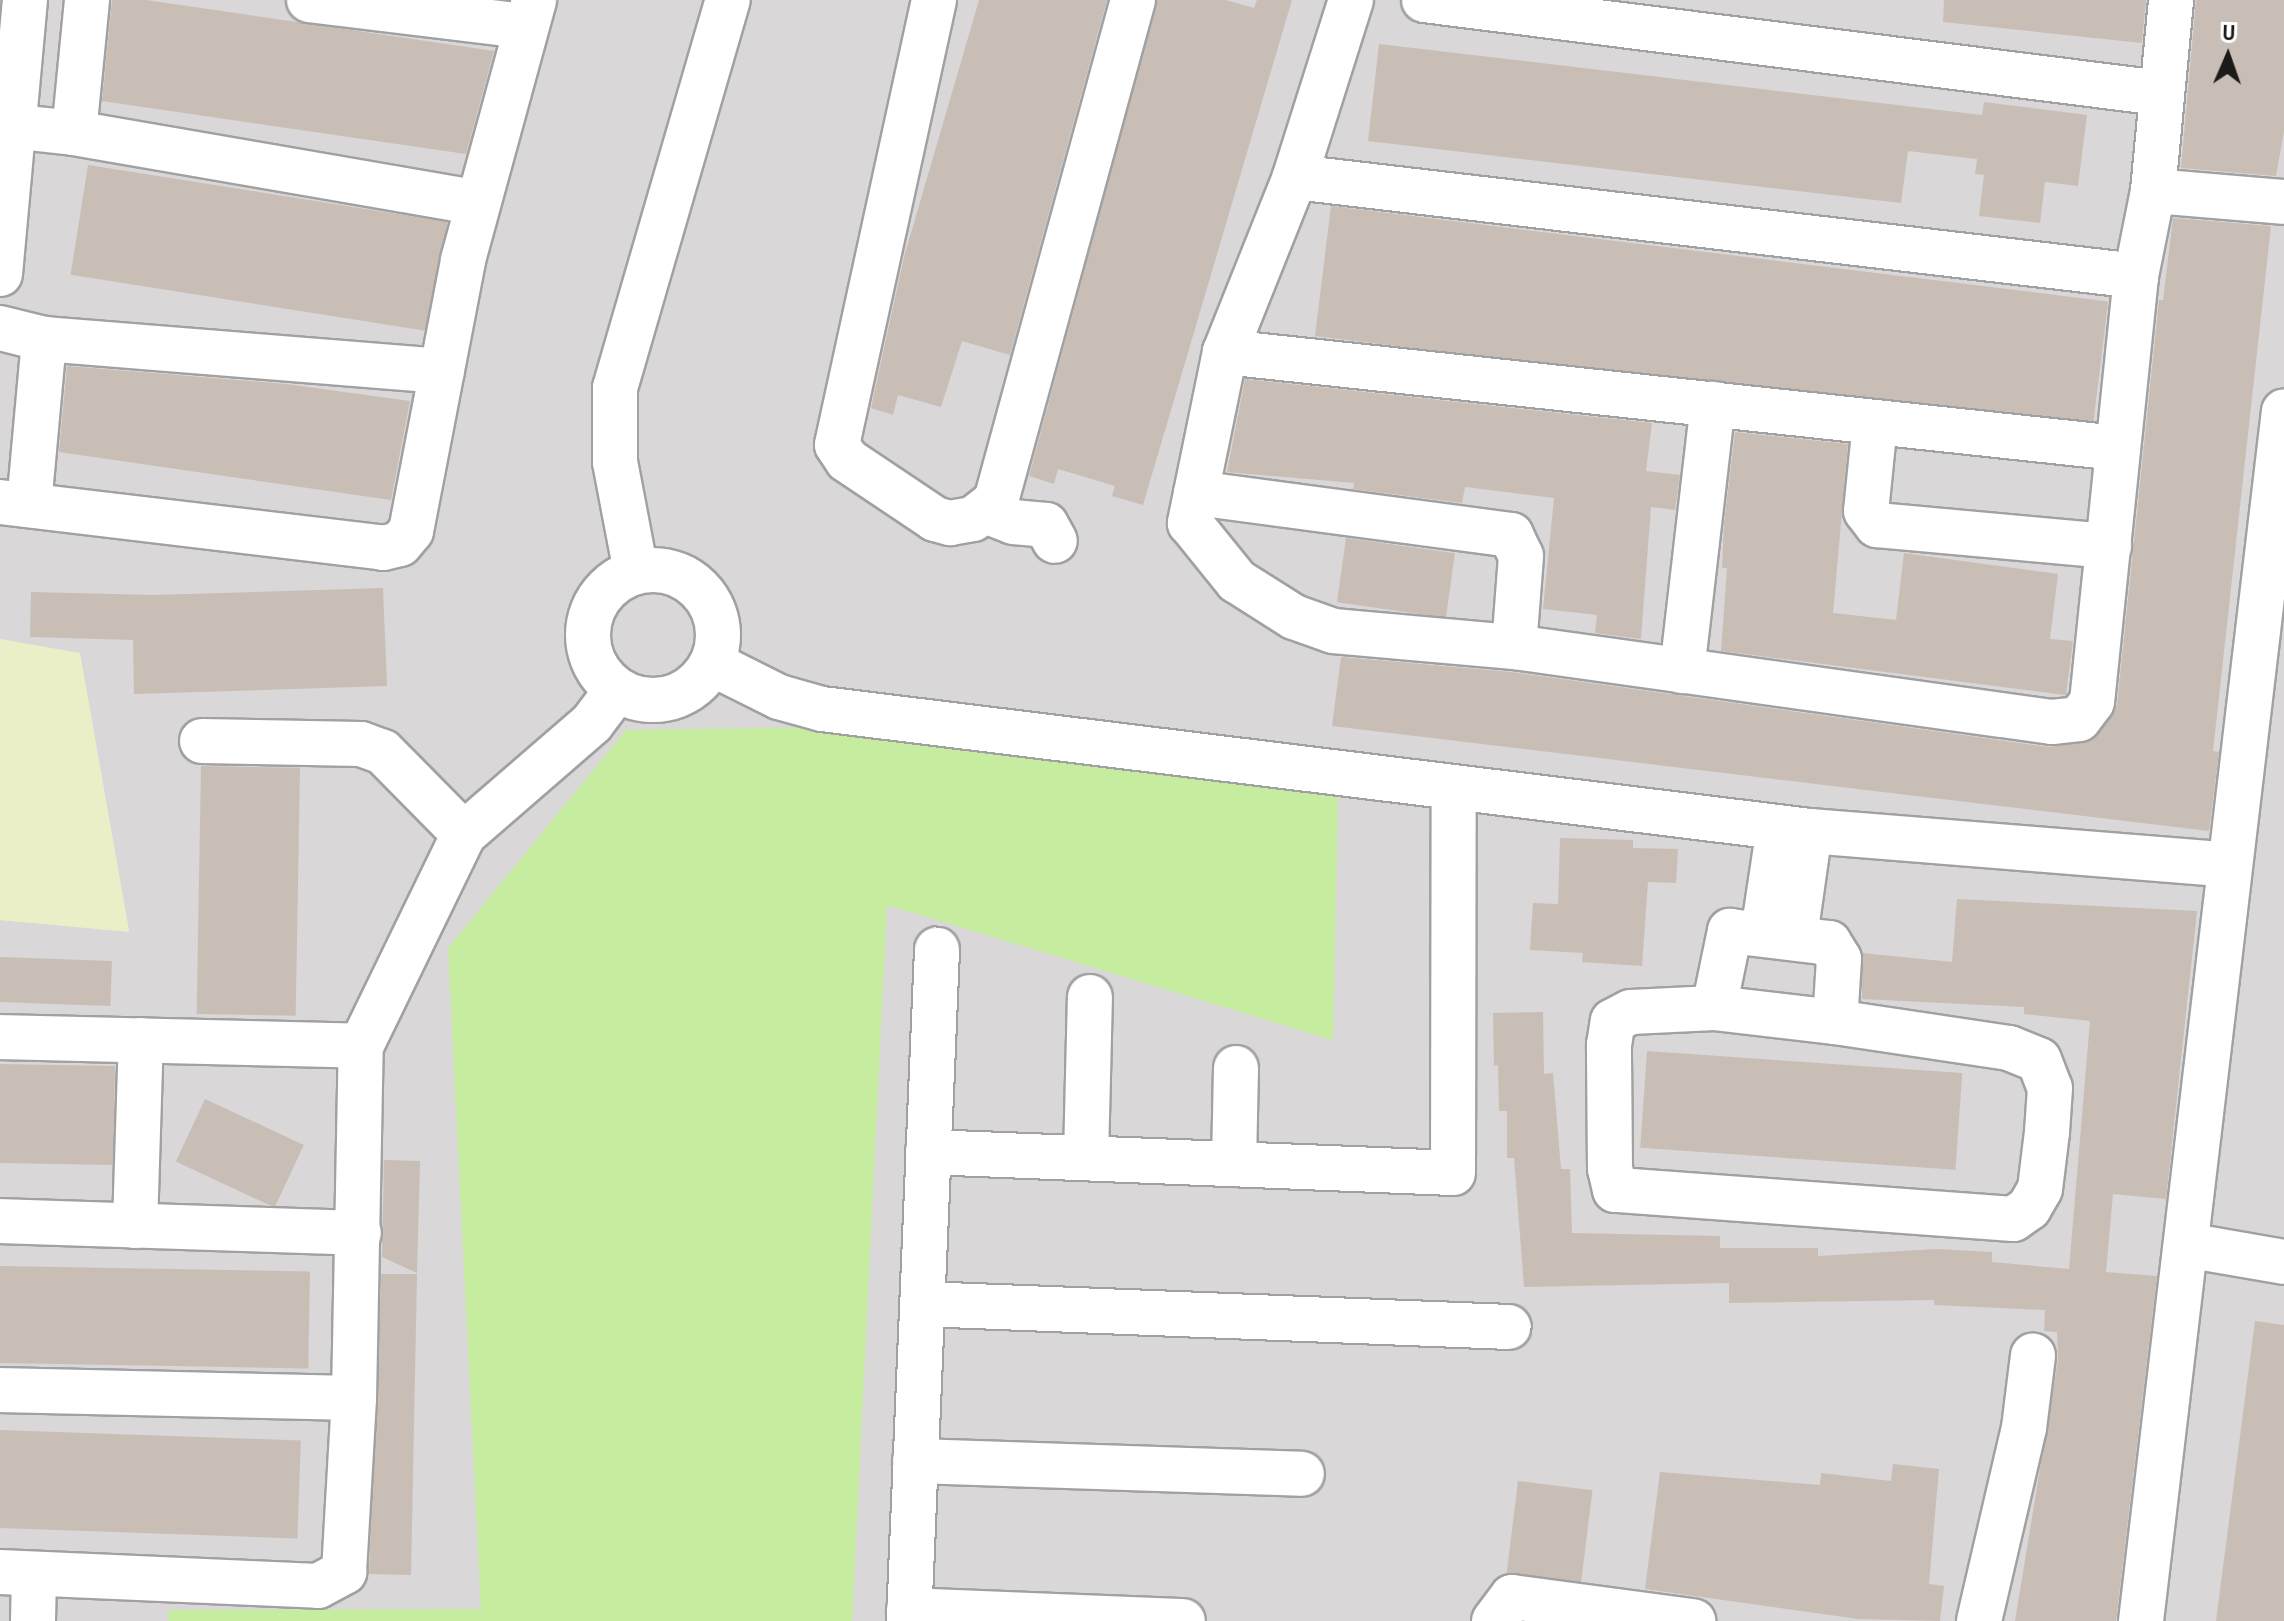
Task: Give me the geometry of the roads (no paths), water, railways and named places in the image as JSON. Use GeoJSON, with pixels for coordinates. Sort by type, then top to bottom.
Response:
{"type":"FeatureCollection","features":[{"type":"Feature","properties":{"kind":"street"},"geometry":{"type":"LineString","coordinates":[[0,274],[6,126],[25,0]]}},
{"type":"Feature","properties":{"kind":"street"},"geometry":{"type":"LineString","coordinates":[[74,133],[87,0]]}},
{"type":"Feature","properties":{"kind":"street"},"geometry":{"type":"LineString","coordinates":[[44,339],[15,504],[383,548],[400,544],[411,531],[478,203],[530,13],[309,0]]}},
{"type":"Feature","properties":{"kind":"street"},"geometry":{"type":"LineString","coordinates":[[636,572],[615,462],[615,388],[728,0]]}},
{"type":"Feature","properties":{"kind":"street"},"geometry":{"type":"LineString","coordinates":[[934,0],[837,445],[847,460],[935,519],[962,522],[985,511],[996,501],[1133,0]]}},
{"type":"Feature","properties":{"kind":"street"},"geometry":{"type":"LineString","coordinates":[[1351,0],[1295,177],[1225,352],[1190,523],[1202,544],[1237,581],[1294,617],[1333,631],[1514,647],[2052,722],[2079,719],[2092,702],[2136,276],[2153,191],[2171,0]]}},
{"type":"Feature","properties":{"kind":"street"},"geometry":{"type":"LineString","coordinates":[[1424,0],[2160,93]]}},
{"type":"Feature","properties":{"kind":"street"},"geometry":{"type":"LineString","coordinates":[[6,126],[74,133],[478,203]]}},
{"type":"Feature","properties":{"kind":"street"},"geometry":{"type":"LineString","coordinates":[[1295,177],[2136,276]]}},
{"type":"Feature","properties":{"kind":"street"},"geometry":{"type":"LineString","coordinates":[[2153,191],[2284,202]]}},
{"type":"Feature","properties":{"kind":"street"},"geometry":{"type":"LineString","coordinates":[[0,328],[44,339],[442,371]]}},
{"type":"Feature","properties":{"kind":"street"},"geometry":{"type":"LineString","coordinates":[[1225,352],[2117,448]]}},
{"type":"Feature","properties":{"kind":"street"},"geometry":{"type":"LineString","coordinates":[[1682,671],[1713,404]]}},
{"type":"Feature","properties":{"kind":"street"},"geometry":{"type":"LineString","coordinates":[[2141,1621],[2284,411]]}},
{"type":"Feature","properties":{"kind":"street"},"geometry":{"type":"LineString","coordinates":[[1875,423],[1866,511],[1877,525],[2109,546]]}},
{"type":"Feature","properties":{"kind":"street"},"geometry":{"type":"LineString","coordinates":[[1196,493],[1511,535],[1521,556],[1514,647]]}},
{"type":"Feature","properties":{"kind":"street"},"geometry":{"type":"LineString","coordinates":[[985,511],[1013,522],[1046,525],[1055,541]]}},
{"type":"Feature","properties":{"kind":"street"},"geometry":{"type":"LineString","coordinates":[[636,572],[673,573],[704,594],[719,627],[713,664],[703,679],[671,699],[634,698],[617,690],[593,661],[588,625],[604,591],[636,572]]}},
{"type":"Feature","properties":{"kind":"street"},"geometry":{"type":"LineString","coordinates":[[713,664],[779,697],[822,709],[1795,829],[2230,865]]}},
{"type":"Feature","properties":{"kind":"street"},"geometry":{"type":"LineString","coordinates":[[33,1621],[17,1573],[318,1586],[334,1582],[344,1572],[354,1398],[361,1046],[464,834],[592,723],[617,690]]}},
{"type":"Feature","properties":{"kind":"street"},"geometry":{"type":"LineString","coordinates":[[202,741],[361,744],[383,752],[464,834]]}},
{"type":"Feature","properties":{"kind":"street"},"geometry":{"type":"LineString","coordinates":[[928,1152],[1453,1173],[1454,787]]}},
{"type":"Feature","properties":{"kind":"street"},"geometry":{"type":"LineString","coordinates":[[1779,934],[1795,829]]}},
{"type":"Feature","properties":{"kind":"street"},"geometry":{"type":"LineString","coordinates":[[1714,1008],[1726,934],[1779,934],[1829,943],[1837,951],[1835,1022]]}},
{"type":"Feature","properties":{"kind":"street"},"geometry":{"type":"LineString","coordinates":[[937,950],[909,1615],[1183,1621]]}},
{"type":"Feature","properties":{"kind":"street"},"geometry":{"type":"LineString","coordinates":[[1086,1158],[1090,997]]}},
{"type":"Feature","properties":{"kind":"street"},"geometry":{"type":"LineString","coordinates":[[1714,1008],[1835,1022],[2022,1051],[2039,1060],[2050,1088],[2048,1118],[2040,1189],[2029,1208],[2013,1219],[1615,1190],[1609,1154],[1609,1045],[1613,1021],[1631,1012],[1714,1008]]}},
{"type":"Feature","properties":{"kind":"street"},"geometry":{"type":"LineString","coordinates":[[0,1037],[361,1046]]}},
{"type":"Feature","properties":{"kind":"street"},"geometry":{"type":"LineString","coordinates":[[135,1226],[141,1040]]}},
{"type":"Feature","properties":{"kind":"street"},"geometry":{"type":"LineString","coordinates":[[1234,1164],[1236,1068]]}},
{"type":"Feature","properties":{"kind":"street"},"geometry":{"type":"LineString","coordinates":[[0,1221],[359,1233]]}},
{"type":"Feature","properties":{"kind":"street"},"geometry":{"type":"LineString","coordinates":[[2186,1245],[2284,1262]]}},
{"type":"Feature","properties":{"kind":"street"},"geometry":{"type":"LineString","coordinates":[[922,1304],[1509,1327]]}},
{"type":"Feature","properties":{"kind":"street"},"geometry":{"type":"LineString","coordinates":[[1979,1621],[2024,1428],[2033,1356]]}},
{"type":"Feature","properties":{"kind":"street"},"geometry":{"type":"LineString","coordinates":[[0,1390],[354,1398]]}},
{"type":"Feature","properties":{"kind":"street"},"geometry":{"type":"LineString","coordinates":[[915,1461],[1302,1474]]}},
{"type":"Feature","properties":{"kind":"street"},"geometry":{"type":"LineString","coordinates":[[1494,1621],[1500,1606],[1512,1597],[1693,1621]]}}]}
